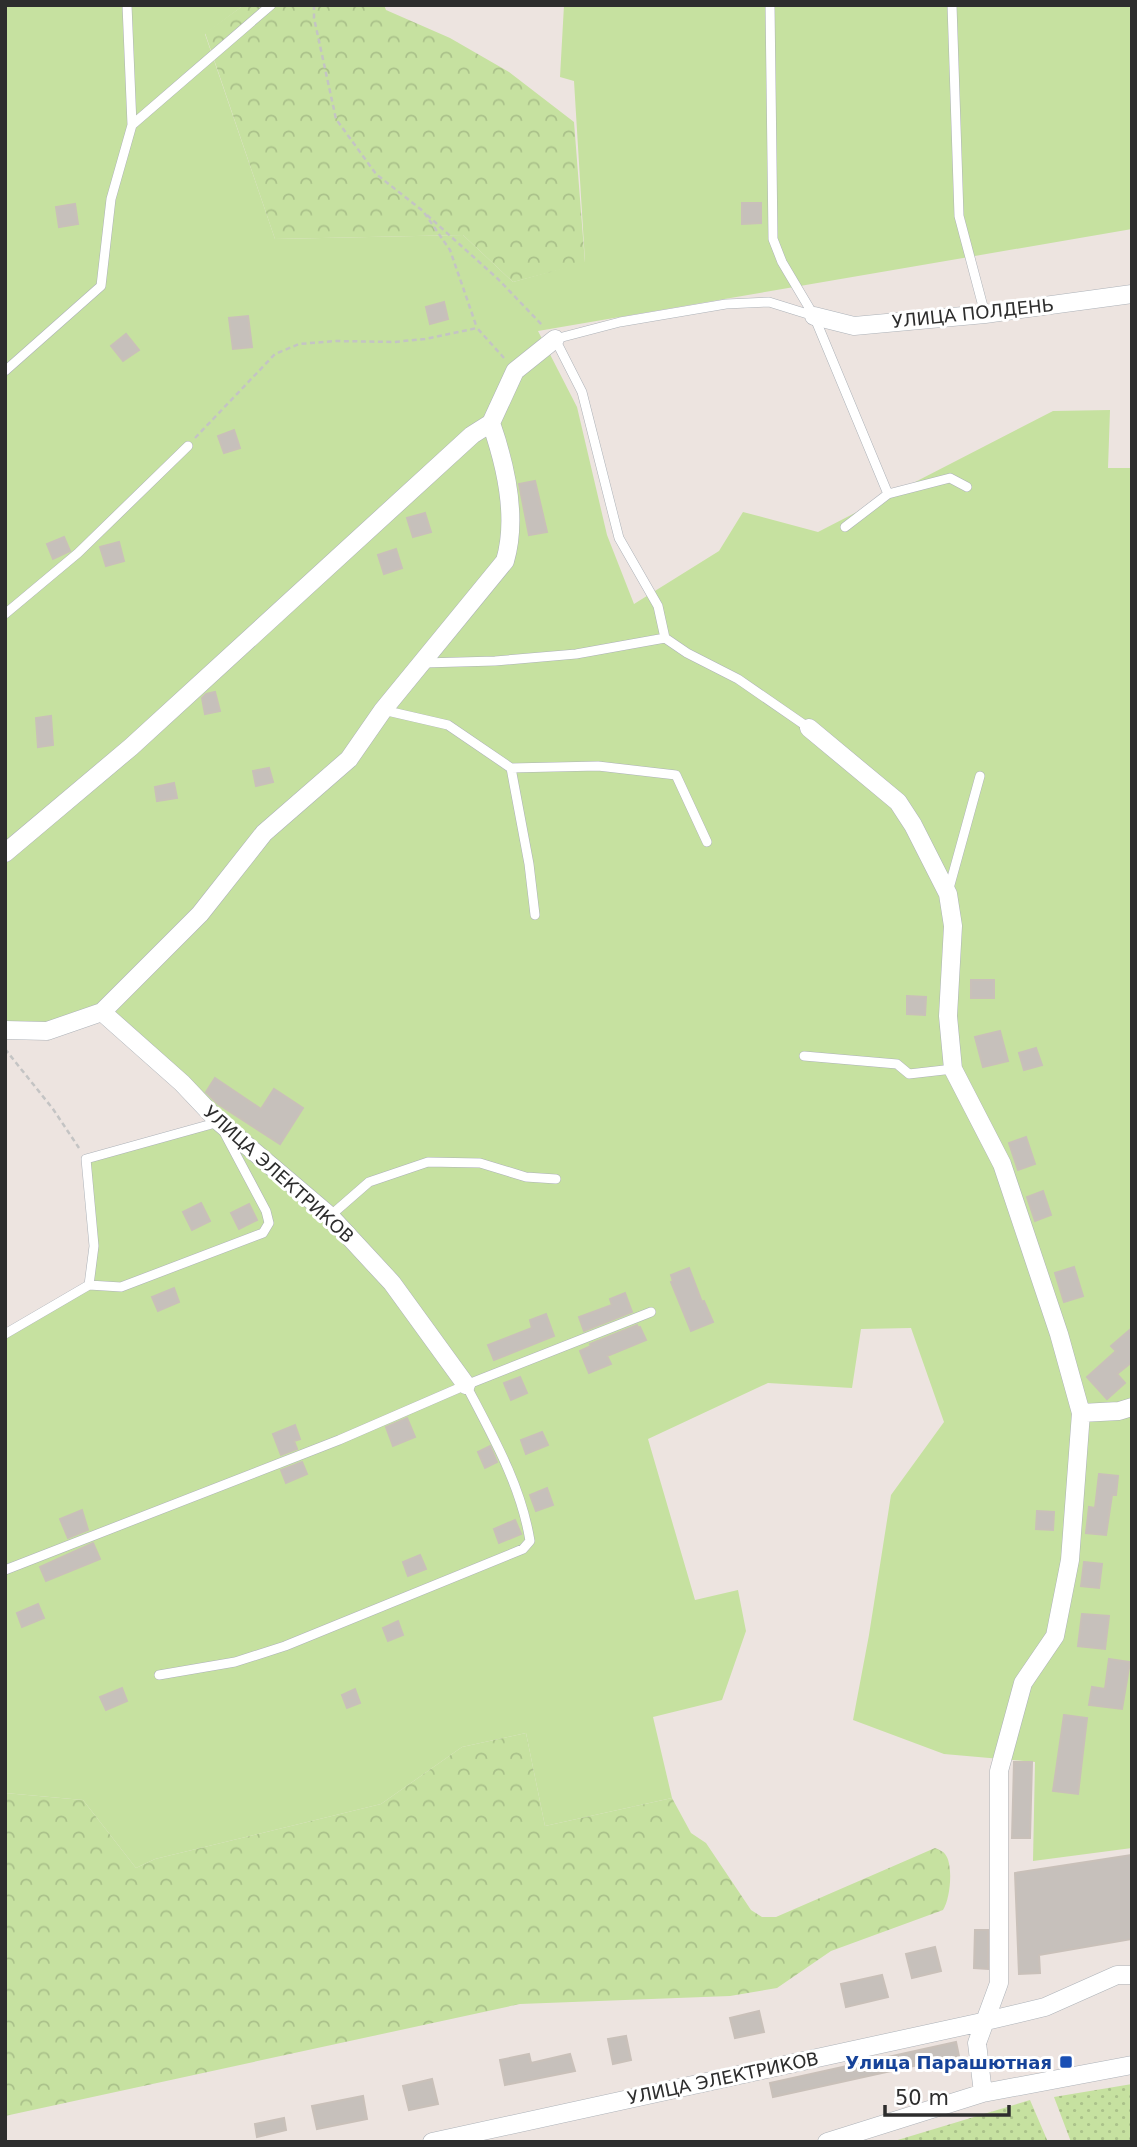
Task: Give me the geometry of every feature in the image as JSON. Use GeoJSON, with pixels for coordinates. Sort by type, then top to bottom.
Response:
{"type":"FeatureCollection","features":[{"type":"Feature","properties":{"kind":"street","name":"УЛИЦА ПОЛДЕНЬ"},"geometry":{"type":"LineString","coordinates":[[814,316],[854,326],[985,314],[1132,294]]}},
{"type":"Feature","properties":{"kind":"street"},"geometry":{"type":"LineString","coordinates":[[5,853],[131,747],[472,435],[491,423],[515,371],[555,339]]}},
{"type":"Feature","properties":{"kind":"street"},"geometry":{"type":"LineString","coordinates":[[5,1030],[47,1031],[102,1012],[200,914],[264,833],[349,760],[383,710],[505,561],[510,545],[511,524],[502,454],[491,423]]}},
{"type":"Feature","properties":{"kind":"street"},"geometry":{"type":"LineString","coordinates":[[809,728],[898,803],[914,825],[948,894],[953,926],[948,1016],[953,1069],[1002,1164],[1059,1335],[1081,1413],[1070,1560],[1055,1636],[1023,1684],[999,1771],[999,1983],[976,2043],[983,2093]]}},
{"type":"Feature","properties":{"kind":"street","name":"УЛИЦА ЭЛЕКТРИКОВ"},"geometry":{"type":"LineString","coordinates":[[102,1012],[182,1083],[218,1121],[330,1216],[392,1283],[466,1385]]}},
{"type":"Feature","properties":{"kind":"street"},"geometry":{"type":"LineString","coordinates":[[1081,1413],[1119,1411],[1132,1407]]}},
{"type":"Feature","properties":{"kind":"street","name":"УЛИЦА ЭЛЕКТРИКОВ"},"geometry":{"type":"LineString","coordinates":[[432,2142],[1045,2007],[1116,1975],[1132,1975]]}},
{"type":"Feature","properties":{"kind":"street"},"geometry":{"type":"LineString","coordinates":[[827,2142],[983,2093],[1132,2065]]}},
{"type":"Feature","properties":{"kind":"lane"},"geometry":{"type":"LineString","coordinates":[[5,371],[101,286],[111,199],[132,125],[127,5]]}},
{"type":"Feature","properties":{"kind":"lane"},"geometry":{"type":"LineString","coordinates":[[132,125],[271,5]]}},
{"type":"Feature","properties":{"kind":"lane"},"geometry":{"type":"LineString","coordinates":[[770,5],[773,239],[782,262],[814,316],[888,494]]}},
{"type":"Feature","properties":{"kind":"lane"},"geometry":{"type":"LineString","coordinates":[[952,5],[959,216],[985,314]]}},
{"type":"Feature","properties":{"kind":"lane"},"geometry":{"type":"LineString","coordinates":[[809,728],[738,679],[687,653],[665,638],[658,606],[619,538],[582,392],[555,339],[620,321],[726,304],[769,302],[814,316]]}},
{"type":"Feature","properties":{"kind":"lane"},"geometry":{"type":"LineString","coordinates":[[5,614],[79,553],[188,446]]}},
{"type":"Feature","properties":{"kind":"lane"},"geometry":{"type":"LineString","coordinates":[[845,527],[888,494],[950,478],[967,487]]}},
{"type":"Feature","properties":{"kind":"lane"},"geometry":{"type":"LineString","coordinates":[[422,663],[495,661],[576,654],[665,638]]}},
{"type":"Feature","properties":{"kind":"lane"},"geometry":{"type":"LineString","coordinates":[[383,710],[448,725],[511,768],[598,766],[676,775],[707,842]]}},
{"type":"Feature","properties":{"kind":"lane"},"geometry":{"type":"LineString","coordinates":[[511,768],[529,864],[535,915]]}},
{"type":"Feature","properties":{"kind":"lane"},"geometry":{"type":"LineString","coordinates":[[948,894],[980,776]]}},
{"type":"Feature","properties":{"kind":"lane"},"geometry":{"type":"LineString","coordinates":[[804,1056],[897,1064],[909,1074],[953,1069]]}},
{"type":"Feature","properties":{"kind":"lane"},"geometry":{"type":"LineString","coordinates":[[5,1334],[89,1284],[121,1287],[263,1233],[269,1223],[266,1211],[218,1121],[86,1159],[94,1246],[89,1284]]}},
{"type":"Feature","properties":{"kind":"lane"},"geometry":{"type":"LineString","coordinates":[[330,1216],[369,1182],[428,1162],[480,1163],[526,1177],[556,1179]]}},
{"type":"Feature","properties":{"kind":"lane"},"geometry":{"type":"LineString","coordinates":[[5,1570],[339,1440],[466,1385],[651,1312]]}},
{"type":"Feature","properties":{"kind":"lane"},"geometry":{"type":"LineString","coordinates":[[159,1675],[235,1662],[285,1646],[523,1549],[530,1541],[526,1517],[503,1457],[466,1385]]}},
{"type":"Feature","properties":{"kind":"path"},"geometry":{"type":"LineString","coordinates":[[314,5],[314,18],[336,119],[376,174],[423,211],[498,279],[555,339]]}},
{"type":"Feature","properties":{"kind":"path"},"geometry":{"type":"LineString","coordinates":[[423,211],[450,250],[477,328],[515,371]]}},
{"type":"Feature","properties":{"kind":"path"},"geometry":{"type":"LineString","coordinates":[[188,446],[275,354],[299,344],[336,341],[394,342],[425,339],[477,328]]}},
{"type":"Feature","properties":{"kind":"path"},"geometry":{"type":"LineString","coordinates":[[5,1049],[53,1109],[86,1159]]}},
{"type":"Feature","properties":{"kind":"green space"},"geometry":{"type":"Polygon","coordinates":[[[5,5],[244,5],[205,34],[275,239],[463,235],[513,282],[585,262],[574,81],[560,77],[564,5],[1132,5],[1132,229],[538,331],[577,407],[607,535],[634,604],[719,551],[743,512],[818,532],[1053,411],[1110,410],[1108,468],[1132,468],[1132,1848],[1033,1861],[1035,1762],[944,1754],[853,1720],[891,1495],[944,1422],[911,1328],[861,1329],[852,1388],[768,1383],[648,1439],[695,1600],[738,1590],[746,1631],[722,1700],[653,1717],[672,1798],[545,1826],[526,1733],[462,1747],[381,1804],[155,1859],[136,1868],[83,1800],[5,1793],[5,1334],[89,1284],[94,1246],[86,1159],[217,1121],[102,1012],[5,1030],[5,5]]]}},
{"type":"Feature","properties":{"kind":"green space"},"geometry":{"type":"Polygon","coordinates":[[[244,5],[384,5],[386,10],[450,38],[509,72],[574,122],[585,263],[513,282],[463,235],[275,239],[205,33],[244,5]]]}},
{"type":"Feature","properties":{"kind":"green space"},"geometry":{"type":"Polygon","coordinates":[[[526,1733],[545,1826],[672,1798],[691,1833],[706,1843],[751,1910],[762,1917],[776,1917],[935,1848],[945,1854],[949,1866],[949,1891],[943,1910],[831,1951],[777,1988],[730,1996],[520,2004],[5,2116],[5,1793],[83,1800],[136,1868],[155,1859],[381,1804],[462,1747],[526,1733]]]}},
{"type":"Feature","properties":{"kind":"green space"},"geometry":{"type":"Polygon","coordinates":[[[1132,2084],[1132,2142],[1071,2142],[1054,2097],[1132,2084]]]}},
{"type":"Feature","properties":{"kind":"green space"},"geometry":{"type":"Polygon","coordinates":[[[1030,2100],[1048,2142],[891,2142],[1030,2100]]]}},
{"type":"Feature","properties":{"kind":"building"},"geometry":{"type":"Polygon","coordinates":[[[742,203],[761,203],[761,223],[742,224],[742,203]]]}},
{"type":"Feature","properties":{"kind":"building"},"geometry":{"type":"Polygon","coordinates":[[[75,204],[78,224],[59,227],[56,207],[75,204]]]}},
{"type":"Feature","properties":{"kind":"building"},"geometry":{"type":"Polygon","coordinates":[[[444,302],[448,319],[430,324],[426,307],[444,302]]]}},
{"type":"Feature","properties":{"kind":"building"},"geometry":{"type":"Polygon","coordinates":[[[248,316],[252,347],[233,349],[229,318],[248,316]]]}},
{"type":"Feature","properties":{"kind":"building"},"geometry":{"type":"Polygon","coordinates":[[[126,334],[139,350],[123,361],[111,346],[126,334]]]}},
{"type":"Feature","properties":{"kind":"building"},"geometry":{"type":"Polygon","coordinates":[[[234,430],[240,448],[224,453],[218,436],[234,430]]]}},
{"type":"Feature","properties":{"kind":"building"},"geometry":{"type":"Polygon","coordinates":[[[535,481],[547,532],[529,535],[519,484],[535,481]]]}},
{"type":"Feature","properties":{"kind":"building"},"geometry":{"type":"Polygon","coordinates":[[[425,513],[431,532],[413,537],[407,518],[425,513]]]}},
{"type":"Feature","properties":{"kind":"building"},"geometry":{"type":"Polygon","coordinates":[[[64,537],[70,551],[53,559],[47,544],[64,537]]]}},
{"type":"Feature","properties":{"kind":"building"},"geometry":{"type":"Polygon","coordinates":[[[119,542],[124,561],[106,566],[100,547],[119,542]]]}},
{"type":"Feature","properties":{"kind":"building"},"geometry":{"type":"Polygon","coordinates":[[[396,549],[402,568],[384,574],[378,555],[396,549]]]}},
{"type":"Feature","properties":{"kind":"building"},"geometry":{"type":"Polygon","coordinates":[[[215,692],[220,711],[205,714],[202,698],[215,692]]]}},
{"type":"Feature","properties":{"kind":"building"},"geometry":{"type":"Polygon","coordinates":[[[51,716],[53,745],[38,747],[36,718],[51,716]]]}},
{"type":"Feature","properties":{"kind":"building"},"geometry":{"type":"Polygon","coordinates":[[[269,768],[273,782],[256,786],[253,771],[269,768]]]}},
{"type":"Feature","properties":{"kind":"building"},"geometry":{"type":"Polygon","coordinates":[[[174,783],[177,798],[157,801],[155,787],[174,783]]]}},
{"type":"Feature","properties":{"kind":"building"},"geometry":{"type":"Polygon","coordinates":[[[971,980],[994,980],[994,998],[971,998],[971,980]]]}},
{"type":"Feature","properties":{"kind":"building"},"geometry":{"type":"Polygon","coordinates":[[[907,996],[926,997],[925,1015],[907,1014],[907,996]]]}},
{"type":"Feature","properties":{"kind":"building"},"geometry":{"type":"Polygon","coordinates":[[[1000,1031],[1008,1061],[983,1067],[975,1037],[1000,1031]]]}},
{"type":"Feature","properties":{"kind":"building"},"geometry":{"type":"Polygon","coordinates":[[[1036,1048],[1042,1065],[1024,1070],[1019,1053],[1036,1048]]]}},
{"type":"Feature","properties":{"kind":"building"},"geometry":{"type":"Polygon","coordinates":[[[215,1078],[261,1109],[274,1089],[303,1108],[280,1144],[218,1104],[206,1092],[215,1078]]]}},
{"type":"Feature","properties":{"kind":"building"},"geometry":{"type":"Polygon","coordinates":[[[1026,1137],[1035,1164],[1018,1170],[1009,1143],[1026,1137]]]}},
{"type":"Feature","properties":{"kind":"building"},"geometry":{"type":"Polygon","coordinates":[[[1043,1191],[1051,1215],[1035,1221],[1027,1197],[1043,1191]]]}},
{"type":"Feature","properties":{"kind":"building"},"geometry":{"type":"Polygon","coordinates":[[[201,1203],[210,1221],[192,1230],[183,1212],[201,1203]]]}},
{"type":"Feature","properties":{"kind":"building"},"geometry":{"type":"Polygon","coordinates":[[[249,1204],[257,1220],[239,1229],[231,1213],[249,1204]]]}},
{"type":"Feature","properties":{"kind":"building"},"geometry":{"type":"Polygon","coordinates":[[[1074,1267],[1083,1296],[1064,1302],[1055,1273],[1074,1267]]]}},
{"type":"Feature","properties":{"kind":"building"},"geometry":{"type":"Polygon","coordinates":[[[689,1268],[713,1322],[691,1331],[671,1282],[671,1275],[689,1268]]]}},
{"type":"Feature","properties":{"kind":"building"},"geometry":{"type":"Polygon","coordinates":[[[174,1288],[179,1302],[158,1311],[152,1297],[174,1288]]]}},
{"type":"Feature","properties":{"kind":"building"},"geometry":{"type":"Polygon","coordinates":[[[625,1293],[632,1312],[584,1331],[579,1317],[612,1305],[610,1299],[625,1293]]]}},
{"type":"Feature","properties":{"kind":"building"},"geometry":{"type":"Polygon","coordinates":[[[546,1314],[554,1336],[494,1360],[488,1345],[532,1328],[530,1320],[546,1314]]]}},
{"type":"Feature","properties":{"kind":"building"},"geometry":{"type":"Polygon","coordinates":[[[637,1325],[646,1340],[607,1356],[611,1364],[589,1373],[580,1351],[591,1346],[590,1344],[637,1325]]]}},
{"type":"Feature","properties":{"kind":"building"},"geometry":{"type":"Polygon","coordinates":[[[1132,1328],[1132,1362],[1117,1374],[1125,1383],[1107,1399],[1087,1377],[1116,1351],[1111,1346],[1132,1328]]]}},
{"type":"Feature","properties":{"kind":"building"},"geometry":{"type":"Polygon","coordinates":[[[520,1377],[527,1393],[511,1400],[504,1383],[520,1377]]]}},
{"type":"Feature","properties":{"kind":"building"},"geometry":{"type":"Polygon","coordinates":[[[407,1418],[415,1437],[393,1446],[386,1427],[407,1418]]]}},
{"type":"Feature","properties":{"kind":"building"},"geometry":{"type":"Polygon","coordinates":[[[295,1425],[300,1439],[294,1441],[297,1449],[281,1455],[273,1434],[295,1425]]]}},
{"type":"Feature","properties":{"kind":"building"},"geometry":{"type":"Polygon","coordinates":[[[542,1432],[548,1445],[526,1454],[521,1440],[542,1432]]]}},
{"type":"Feature","properties":{"kind":"building"},"geometry":{"type":"Polygon","coordinates":[[[490,1446],[497,1462],[485,1468],[478,1452],[490,1446]]]}},
{"type":"Feature","properties":{"kind":"building"},"geometry":{"type":"Polygon","coordinates":[[[302,1462],[307,1474],[286,1483],[281,1470],[302,1462]]]}},
{"type":"Feature","properties":{"kind":"building"},"geometry":{"type":"Polygon","coordinates":[[[1099,1474],[1118,1476],[1106,1535],[1086,1533],[1089,1507],[1095,1508],[1099,1474]]]}},
{"type":"Feature","properties":{"kind":"building"},"geometry":{"type":"Polygon","coordinates":[[[547,1488],[553,1505],[536,1511],[530,1495],[547,1488]]]}},
{"type":"Feature","properties":{"kind":"building"},"geometry":{"type":"Polygon","coordinates":[[[82,1510],[88,1530],[68,1538],[60,1519],[82,1510]]]}},
{"type":"Feature","properties":{"kind":"building"},"geometry":{"type":"Polygon","coordinates":[[[1037,1511],[1054,1512],[1053,1530],[1036,1529],[1037,1511]]]}},
{"type":"Feature","properties":{"kind":"building"},"geometry":{"type":"Polygon","coordinates":[[[515,1520],[521,1534],[499,1543],[494,1529],[515,1520]]]}},
{"type":"Feature","properties":{"kind":"building"},"geometry":{"type":"Polygon","coordinates":[[[93,1543],[100,1559],[46,1581],[40,1567],[93,1543]]]}},
{"type":"Feature","properties":{"kind":"building"},"geometry":{"type":"Polygon","coordinates":[[[420,1555],[426,1569],[408,1576],[403,1562],[420,1555]]]}},
{"type":"Feature","properties":{"kind":"building"},"geometry":{"type":"Polygon","coordinates":[[[1084,1562],[1102,1564],[1099,1588],[1081,1586],[1084,1562]]]}},
{"type":"Feature","properties":{"kind":"building"},"geometry":{"type":"Polygon","coordinates":[[[38,1604],[44,1618],[22,1627],[17,1613],[38,1604]]]}},
{"type":"Feature","properties":{"kind":"building"},"geometry":{"type":"Polygon","coordinates":[[[1082,1614],[1109,1616],[1105,1649],[1078,1646],[1082,1614]]]}},
{"type":"Feature","properties":{"kind":"building"},"geometry":{"type":"Polygon","coordinates":[[[398,1621],[403,1635],[388,1641],[383,1628],[398,1621]]]}},
{"type":"Feature","properties":{"kind":"building"},"geometry":{"type":"Polygon","coordinates":[[[1109,1659],[1130,1662],[1122,1709],[1089,1705],[1092,1687],[1105,1689],[1109,1659]]]}},
{"type":"Feature","properties":{"kind":"building"},"geometry":{"type":"Polygon","coordinates":[[[122,1688],[127,1701],[106,1710],[100,1697],[122,1688]]]}},
{"type":"Feature","properties":{"kind":"building"},"geometry":{"type":"Polygon","coordinates":[[[355,1689],[360,1703],[347,1708],[342,1695],[355,1689]]]}},
{"type":"Feature","properties":{"kind":"building"},"geometry":{"type":"Polygon","coordinates":[[[1064,1715],[1087,1718],[1078,1794],[1053,1791],[1064,1715]]]}},
{"type":"Feature","properties":{"kind":"building"},"geometry":{"type":"Polygon","coordinates":[[[1014,1762],[1032,1762],[1030,1838],[1012,1838],[1014,1762]]]}},
{"type":"Feature","properties":{"kind":"building"},"geometry":{"type":"Polygon","coordinates":[[[1132,1855],[1132,1939],[1039,1955],[1040,1973],[1019,1974],[1015,1873],[1132,1855]]]}},
{"type":"Feature","properties":{"kind":"building"},"geometry":{"type":"Polygon","coordinates":[[[975,1930],[988,1930],[988,1969],[974,1968],[975,1930]]]}},
{"type":"Feature","properties":{"kind":"building"},"geometry":{"type":"Polygon","coordinates":[[[935,1947],[941,1971],[912,1978],[906,1954],[935,1947]]]}},
{"type":"Feature","properties":{"kind":"building"},"geometry":{"type":"Polygon","coordinates":[[[882,1975],[888,1997],[846,2007],[841,1984],[882,1975]]]}},
{"type":"Feature","properties":{"kind":"building"},"geometry":{"type":"Polygon","coordinates":[[[759,2011],[764,2032],[735,2038],[730,2018],[759,2011]]]}},
{"type":"Feature","properties":{"kind":"building"},"geometry":{"type":"Polygon","coordinates":[[[626,2036],[631,2060],[613,2064],[608,2039],[626,2036]]]}},
{"type":"Feature","properties":{"kind":"building"},"geometry":{"type":"Polygon","coordinates":[[[956,2042],[959,2056],[773,2097],[770,2083],[956,2042]]]}},
{"type":"Feature","properties":{"kind":"building"},"geometry":{"type":"Polygon","coordinates":[[[529,2054],[531,2063],[570,2054],[575,2071],[505,2085],[500,2060],[529,2054]]]}},
{"type":"Feature","properties":{"kind":"building"},"geometry":{"type":"Polygon","coordinates":[[[432,2079],[438,2104],[409,2110],[403,2086],[432,2079]]]}},
{"type":"Feature","properties":{"kind":"building"},"geometry":{"type":"Polygon","coordinates":[[[363,2096],[367,2119],[317,2129],[312,2106],[363,2096]]]}},
{"type":"Feature","properties":{"kind":"building"},"geometry":{"type":"Polygon","coordinates":[[[284,2118],[286,2130],[257,2137],[255,2124],[284,2118]]]}},
{"type":"Feature","properties":{"kind":"place","name":"Улица Парашютная"},"geometry":{"type":"Point","coordinates":[1066,2062]}}]}
